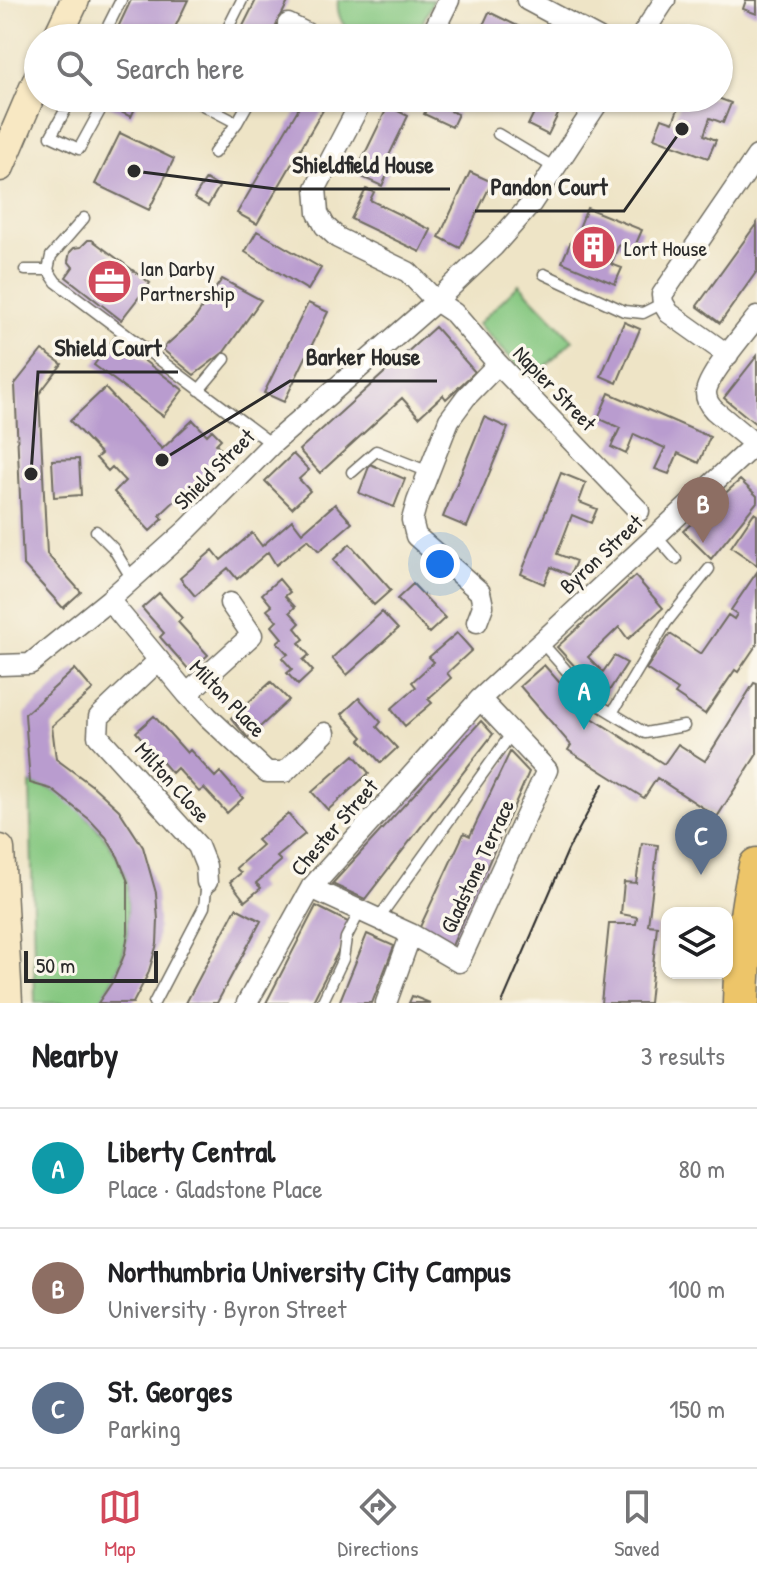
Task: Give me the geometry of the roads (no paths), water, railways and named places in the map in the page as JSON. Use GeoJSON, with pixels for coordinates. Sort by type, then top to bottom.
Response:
{"type":"FeatureCollection","features":[{"type":"Feature","properties":{"kind":"highway"},"geometry":{"type":"LineString","coordinates":[[741,1003],[742,968],[757,866]]}},
{"type":"Feature","properties":{"kind":"main road"},"geometry":{"type":"LineString","coordinates":[[64,24],[75,0]]}},
{"type":"Feature","properties":{"kind":"main road"},"geometry":{"type":"LineString","coordinates":[[0,167],[24,111]]}},
{"type":"Feature","properties":{"kind":"main road"},"geometry":{"type":"LineString","coordinates":[[0,849],[8,1003]]}},
{"type":"Feature","properties":{"kind":"street"},"geometry":{"type":"LineString","coordinates":[[437,24],[449,0]]}},
{"type":"Feature","properties":{"kind":"street"},"geometry":{"type":"LineString","coordinates":[[527,0],[572,24]]}},
{"type":"Feature","properties":{"kind":"street"},"geometry":{"type":"LineString","coordinates":[[649,24],[665,0]]}},
{"type":"Feature","properties":{"kind":"street","name":"Napier Street"},"geometry":{"type":"LineString","coordinates":[[356,112],[316,188],[318,213],[325,226],[338,238],[408,272],[436,301],[454,313],[498,364],[639,511]]}},
{"type":"Feature","properties":{"kind":"street","name":"Shield Street"},"geometry":{"type":"LineString","coordinates":[[0,665],[30,664],[109,600],[188,529],[272,444],[436,301],[494,246],[531,204],[592,112]]}},
{"type":"Feature","properties":{"kind":"street"},"geometry":{"type":"LineString","coordinates":[[728,355],[669,313],[662,295],[757,156]]}},
{"type":"Feature","properties":{"kind":"street"},"geometry":{"type":"LineString","coordinates":[[756,445],[714,410],[706,397],[708,385],[757,317]]}},
{"type":"Feature","properties":{"kind":"street"},"geometry":{"type":"LineString","coordinates":[[477,622],[483,606],[480,592],[416,536],[412,520],[449,420],[498,364]]}},
{"type":"Feature","properties":{"kind":"street","name":"Byron Street"},"geometry":{"type":"LineString","coordinates":[[480,699],[756,445]]}},
{"type":"Feature","properties":{"kind":"street","name":"Milton Place"},"geometry":{"type":"LineString","coordinates":[[109,600],[208,717],[267,772],[285,772],[325,733]]}},
{"type":"Feature","properties":{"kind":"street"},"geometry":{"type":"LineString","coordinates":[[187,694],[252,635],[230,603]]}},
{"type":"Feature","properties":{"kind":"street","name":"Milton Close"},"geometry":{"type":"LineString","coordinates":[[159,660],[99,717],[98,736],[198,846],[206,866],[207,882]]}},
{"type":"Feature","properties":{"kind":"street"},"geometry":{"type":"LineString","coordinates":[[480,699],[512,733]]}},
{"type":"Feature","properties":{"kind":"street","name":"Chester Street"},"geometry":{"type":"LineString","coordinates":[[247,1003],[311,888],[480,699]]}},
{"type":"Feature","properties":{"kind":"street","name":"Gladstone Terrace"},"geometry":{"type":"LineString","coordinates":[[311,888],[411,934],[459,962],[547,770],[512,733]]}},
{"type":"Feature","properties":{"kind":"street"},"geometry":{"type":"LineString","coordinates":[[386,1003],[411,934]]}},
{"type":"Feature","properties":{"kind":"lane"},"geometry":{"type":"LineString","coordinates":[[109,24],[121,0]]}},
{"type":"Feature","properties":{"kind":"lane"},"geometry":{"type":"LineString","coordinates":[[230,24],[242,0]]}},
{"type":"Feature","properties":{"kind":"lane"},"geometry":{"type":"LineString","coordinates":[[64,112],[51,136],[79,149],[99,112]]}},
{"type":"Feature","properties":{"kind":"lane"},"geometry":{"type":"LineString","coordinates":[[216,112],[237,123]]}},
{"type":"Feature","properties":{"kind":"lane"},"geometry":{"type":"LineString","coordinates":[[214,153],[243,112]]}},
{"type":"Feature","properties":{"kind":"lane"},"geometry":{"type":"LineString","coordinates":[[498,134],[555,168]]}},
{"type":"Feature","properties":{"kind":"lane"},"geometry":{"type":"LineString","coordinates":[[84,218],[51,256],[48,270],[56,282],[272,444]]}},
{"type":"Feature","properties":{"kind":"lane"},"geometry":{"type":"LineString","coordinates":[[25,270],[48,270]]}},
{"type":"Feature","properties":{"kind":"lane"},"geometry":{"type":"LineString","coordinates":[[544,274],[624,311],[643,313],[663,303]]}},
{"type":"Feature","properties":{"kind":"lane"},"geometry":{"type":"LineString","coordinates":[[199,390],[225,359]]}},
{"type":"Feature","properties":{"kind":"lane"},"geometry":{"type":"LineString","coordinates":[[352,472],[376,451],[429,472]]}},
{"type":"Feature","properties":{"kind":"lane"},"geometry":{"type":"LineString","coordinates":[[96,531],[113,548],[132,579]]}},
{"type":"Feature","properties":{"kind":"lane"},"geometry":{"type":"LineString","coordinates":[[656,536],[676,559]]}},
{"type":"Feature","properties":{"kind":"lane"},"geometry":{"type":"LineString","coordinates":[[612,713],[666,623],[709,569]]}},
{"type":"Feature","properties":{"kind":"lane"},"geometry":{"type":"LineString","coordinates":[[541,642],[589,696],[645,733],[684,726]]}},
{"type":"Feature","properties":{"kind":"lane"},"geometry":{"type":"LineString","coordinates":[[322,1003],[343,959],[346,938],[369,915],[512,733]]}},
{"type":"Feature","properties":{"kind":"lane","name":"Milton Close"},"geometry":{"type":"LineString","coordinates":[[154,1003],[204,907],[207,882]]}},
{"type":"Feature","properties":{"kind":"tram line"},"geometry":{"type":"LineString","coordinates":[[502,1003],[568,850],[603,784]]}},
{"type":"Feature","properties":{"kind":"place","name":"Pandon Court"},"geometry":{"type":"Point","coordinates":[682,129]}},
{"type":"Feature","properties":{"kind":"place","name":"Shieldfield House"},"geometry":{"type":"Point","coordinates":[134,171]}},
{"type":"Feature","properties":{"kind":"place","name":"Lort House"},"geometry":{"type":"Point","coordinates":[593,248]}},
{"type":"Feature","properties":{"kind":"place","name":"Ian Darby Partnership"},"geometry":{"type":"Point","coordinates":[109,281]}},
{"type":"Feature","properties":{"kind":"place","name":"Barker House"},"geometry":{"type":"Point","coordinates":[162,460]}},
{"type":"Feature","properties":{"kind":"place","name":"Shield Court"},"geometry":{"type":"Point","coordinates":[31,474]}},
{"type":"Feature","properties":{"kind":"place","name":"Northumbria University City Campus"},"geometry":{"type":"Point","coordinates":[703,543]}},
{"type":"Feature","properties":{"kind":"place","name":"Liberty Central"},"geometry":{"type":"Point","coordinates":[584,730]}},
{"type":"Feature","properties":{"kind":"place","name":"St. Georges"},"geometry":{"type":"Point","coordinates":[701,875]}}]}
